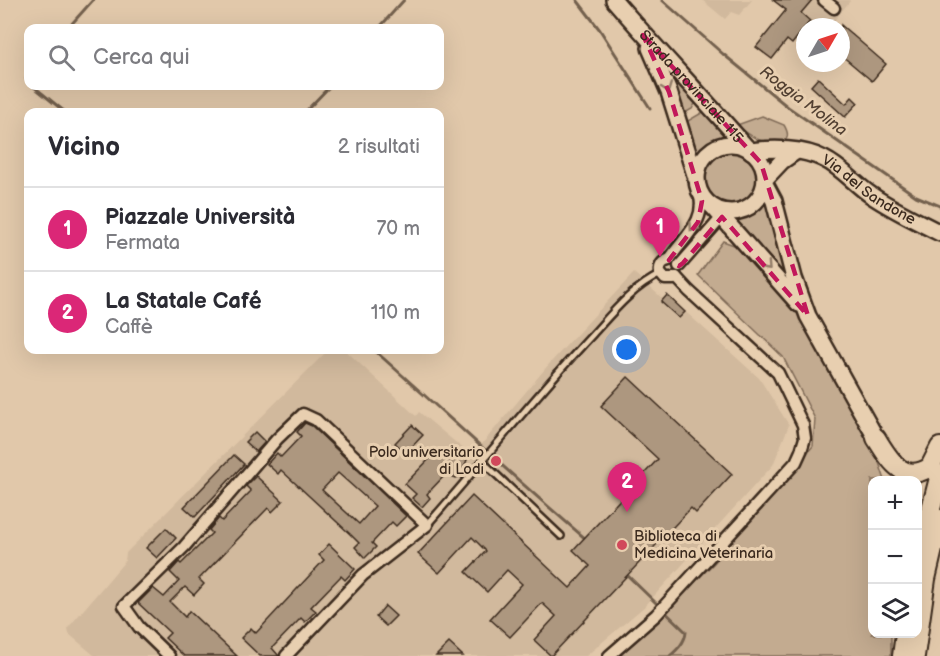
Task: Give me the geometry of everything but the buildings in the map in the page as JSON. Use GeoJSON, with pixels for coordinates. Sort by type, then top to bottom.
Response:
{"type":"FeatureCollection","features":[{"type":"Feature","properties":{"kind":"highway"},"geometry":{"type":"LineString","coordinates":[[876,438],[891,463],[900,469],[914,473],[930,466],[940,447]]}},
{"type":"Feature","properties":{"kind":"highway"},"geometry":{"type":"LineString","coordinates":[[876,438],[890,476]]}},
{"type":"Feature","properties":{"kind":"highway"},"geometry":{"type":"LineString","coordinates":[[922,544],[940,474]]}},
{"type":"Feature","properties":{"kind":"highway"},"geometry":{"type":"LineString","coordinates":[[907,655],[940,519]]}},
{"type":"Feature","properties":{"kind":"highway"},"geometry":{"type":"LineString","coordinates":[[926,579],[940,546]]}},
{"type":"Feature","properties":{"kind":"highway"},"geometry":{"type":"LineString","coordinates":[[902,638],[907,655]]}},
{"type":"Feature","properties":{"kind":"highway"},"geometry":{"type":"LineString","coordinates":[[905,638],[907,655]]}},
{"type":"Feature","properties":{"kind":"main road"},"geometry":{"type":"LineString","coordinates":[[614,0],[643,35]]}},
{"type":"Feature","properties":{"kind":"main road","name":"Strada provinciale 115"},"geometry":{"type":"LineString","coordinates":[[643,35],[709,103],[748,149]]}},
{"type":"Feature","properties":{"kind":"main road","name":"Strada provinciale 115"},"geometry":{"type":"LineString","coordinates":[[643,35],[658,63],[669,92],[698,186]]}},
{"type":"Feature","properties":{"kind":"main road"},"geometry":{"type":"LineString","coordinates":[[808,316],[738,235],[723,213],[705,201],[698,186],[698,169],[703,158],[712,150],[723,145],[734,144],[748,149],[761,162],[765,182],[774,201],[794,278],[808,316],[876,438]]}},
{"type":"Feature","properties":{"kind":"main road","name":"Via del Sandone"},"geometry":{"type":"LineString","coordinates":[[748,149],[812,154],[825,159],[897,211],[940,233]]}},
{"type":"Feature","properties":{"kind":"main road"},"geometry":{"type":"LineString","coordinates":[[723,213],[746,209],[755,203],[765,182],[782,161],[795,152]]}},
{"type":"Feature","properties":{"kind":"street"},"geometry":{"type":"LineString","coordinates":[[824,0],[834,8]]}},
{"type":"Feature","properties":{"kind":"street"},"geometry":{"type":"LineString","coordinates":[[609,656],[656,615],[796,462],[804,438],[803,425],[778,373],[689,291],[675,268],[662,262],[661,274],[669,279],[675,268],[698,222],[702,207],[698,186]]}},
{"type":"Feature","properties":{"kind":"street"},"geometry":{"type":"LineString","coordinates":[[675,268],[705,238],[723,213]]}},
{"type":"Feature","properties":{"kind":"street"},"geometry":{"type":"LineString","coordinates":[[705,238],[717,232],[729,231],[738,235]]}},
{"type":"Feature","properties":{"kind":"street"},"geometry":{"type":"LineString","coordinates":[[169,656],[139,627],[124,606],[184,546],[277,439],[303,414],[316,420],[427,525],[363,574],[286,656]]}},
{"type":"Feature","properties":{"kind":"lane"},"geometry":{"type":"LineString","coordinates":[[427,525],[485,460],[555,375],[631,294],[645,282],[661,274]]}},
{"type":"Feature","properties":{"kind":"lane"},"geometry":{"type":"LineString","coordinates":[[485,460],[561,536]]}},
{"type":"Feature","properties":{"kind":"highlighted area"},"geometry":{"type":"Polygon","coordinates":[[[643,35],[761,163],[808,316],[722,217],[683,263],[679,266],[669,260],[698,222],[702,201],[669,92],[643,35]]]}},
{"type":"Feature","properties":{"kind":"shaded area"},"geometry":{"type":"Polygon","coordinates":[[[702,0],[752,0],[739,15],[731,12],[725,19],[702,0]]]}},
{"type":"Feature","properties":{"kind":"shaded area"},"geometry":{"type":"Polygon","coordinates":[[[779,0],[850,1],[836,18],[808,18],[802,13],[796,18],[778,4],[779,0]]]}},
{"type":"Feature","properties":{"kind":"shaded area"},"geometry":{"type":"Polygon","coordinates":[[[664,63],[697,100],[692,109],[685,113],[664,63]]]}},
{"type":"Feature","properties":{"kind":"shaded area"},"geometry":{"type":"Polygon","coordinates":[[[705,111],[731,135],[709,143],[697,156],[686,122],[705,111]]]}},
{"type":"Feature","properties":{"kind":"shaded area"},"geometry":{"type":"Polygon","coordinates":[[[762,116],[784,125],[787,132],[785,141],[775,143],[762,141],[737,125],[762,116]]]}},
{"type":"Feature","properties":{"kind":"shaded area"},"geometry":{"type":"Polygon","coordinates":[[[726,150],[738,150],[748,154],[756,162],[760,178],[756,194],[748,202],[738,206],[726,206],[716,202],[708,194],[704,184],[704,172],[708,162],[716,154],[726,150]]]}},
{"type":"Feature","properties":{"kind":"shaded area"},"geometry":{"type":"Polygon","coordinates":[[[766,201],[789,281],[733,220],[754,214],[766,201]]]}},
{"type":"Feature","properties":{"kind":"shaded area"},"geometry":{"type":"Polygon","coordinates":[[[723,241],[742,248],[805,320],[873,445],[884,476],[868,476],[868,638],[891,638],[891,656],[620,656],[714,563],[813,446],[815,419],[783,357],[698,275],[723,241]]]}},
{"type":"Feature","properties":{"kind":"shaded area","name":"Polo universitario di Lodi"},"geometry":{"type":"Polygon","coordinates":[[[634,273],[663,299],[667,295],[759,378],[789,425],[773,465],[645,606],[586,656],[95,656],[69,634],[68,628],[125,561],[126,553],[324,354],[349,354],[416,416],[419,412],[472,456],[550,363],[634,273]]]}},
{"type":"Feature","properties":{"kind":"waterway"},"geometry":{"type":"LineString","coordinates":[[72,24],[93,0]]}},
{"type":"Feature","properties":{"kind":"waterway"},"geometry":{"type":"LineString","coordinates":[[383,24],[404,0]]}},
{"type":"Feature","properties":{"kind":"waterway"},"geometry":{"type":"LineString","coordinates":[[577,0],[600,30],[650,108]]}},
{"type":"Feature","properties":{"kind":"waterway","name":"Roggia Molina"},"geometry":{"type":"LineString","coordinates":[[662,0],[788,107],[916,196],[940,206]]}},
{"type":"Feature","properties":{"kind":"waterway"},"geometry":{"type":"LineString","coordinates":[[38,90],[60,108]]}},
{"type":"Feature","properties":{"kind":"waterway"},"geometry":{"type":"LineString","coordinates":[[309,108],[326,90]]}},
{"type":"Feature","properties":{"kind":"waterway"},"geometry":{"type":"LineString","coordinates":[[378,354],[587,540]]}},
{"type":"Feature","properties":{"kind":"waterway"},"geometry":{"type":"LineString","coordinates":[[626,574],[686,632],[681,645],[670,656]]}},
{"type":"Feature","properties":{"kind":"place","name":"Piazzale Università"},"geometry":{"type":"Point","coordinates":[660,257]}},
{"type":"Feature","properties":{"kind":"place","name":"Polo universitario di Lodi"},"geometry":{"type":"Point","coordinates":[496,461]}},
{"type":"Feature","properties":{"kind":"place","name":"La Statale Café"},"geometry":{"type":"Point","coordinates":[627,512]}},
{"type":"Feature","properties":{"kind":"place","name":"Biblioteca di Medicina Veterinaria"},"geometry":{"type":"Point","coordinates":[622,545]}}]}
